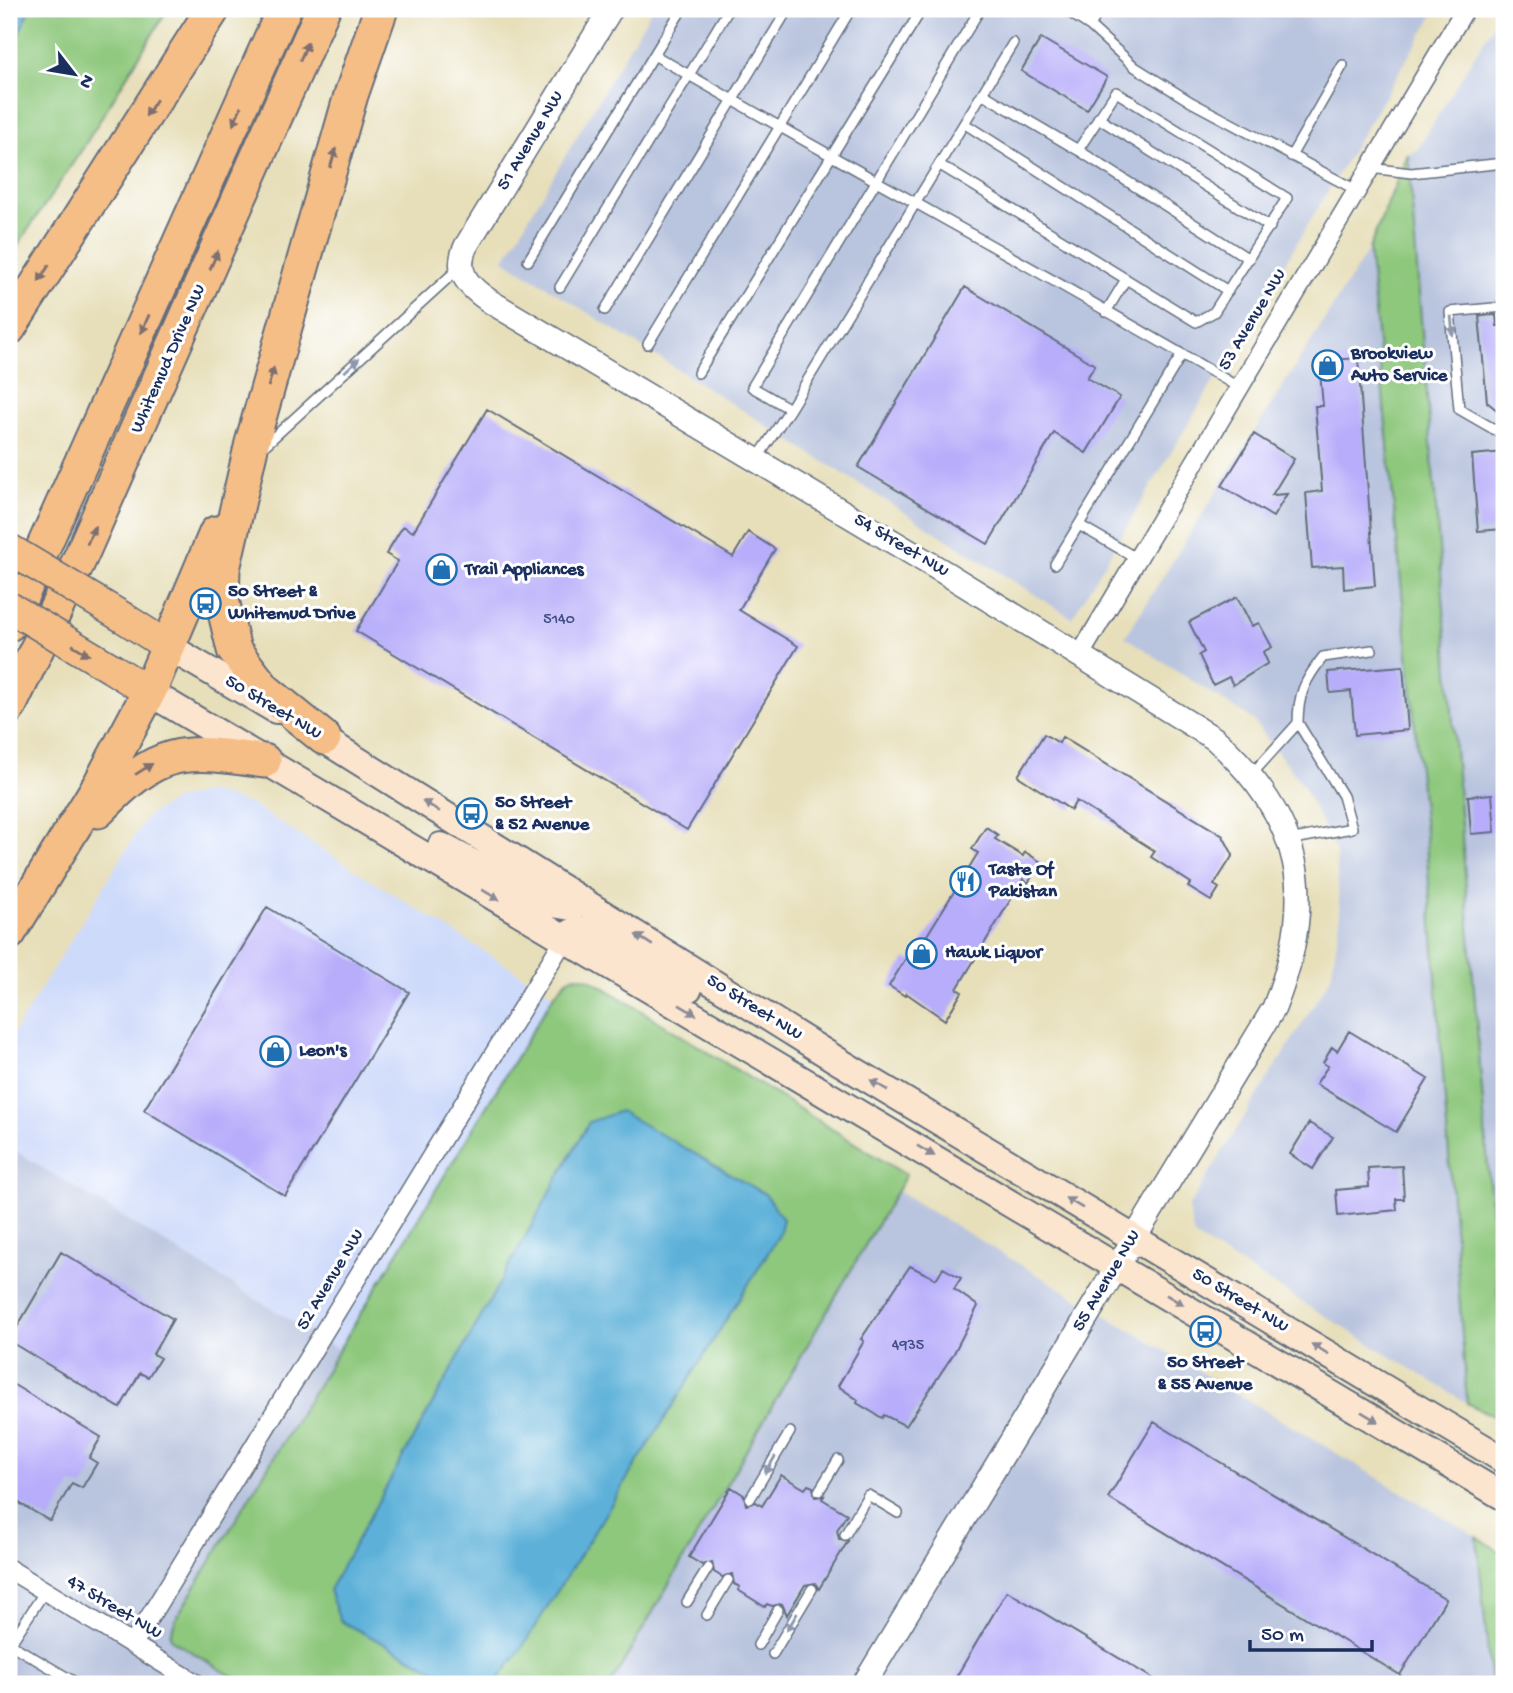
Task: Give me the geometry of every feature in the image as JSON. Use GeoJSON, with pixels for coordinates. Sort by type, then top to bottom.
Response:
{"type":"FeatureCollection","features":[{"type":"Feature","properties":{"kind":"highway"},"geometry":{"type":"LineString","coordinates":[[13,320],[213,9]]}},
{"type":"Feature","properties":{"kind":"highway","name":"Whitemud Drive NW"},"geometry":{"type":"LineString","coordinates":[[9,624],[284,9]]}},
{"type":"Feature","properties":{"kind":"highway","name":"Whitemud Drive NW"},"geometry":{"type":"LineString","coordinates":[[9,707],[82,555],[323,9]]}},
{"type":"Feature","properties":{"kind":"highway"},"geometry":{"type":"LineString","coordinates":[[324,738],[265,690],[234,650],[227,630],[222,600],[223,569],[250,452],[351,95],[381,9]]}},
{"type":"Feature","properties":{"kind":"highway"},"geometry":{"type":"LineString","coordinates":[[9,933],[100,784],[149,692],[250,452]]}},
{"type":"Feature","properties":{"kind":"highway"},"geometry":{"type":"LineString","coordinates":[[60,851],[135,774],[158,761],[185,753],[264,761]]}},
{"type":"Feature","properties":{"kind":"main road","name":"50 Street NW"},"geometry":{"type":"LineString","coordinates":[[9,549],[324,738],[835,1059],[1504,1460]]}},
{"type":"Feature","properties":{"kind":"main road","name":"50 Street NW"},"geometry":{"type":"LineString","coordinates":[[9,607],[1504,1497]]}},
{"type":"Feature","properties":{"kind":"main road"},"geometry":{"type":"LineString","coordinates":[[342,807],[408,828],[547,903],[571,907],[584,902]]}},
{"type":"Feature","properties":{"kind":"main road"},"geometry":{"type":"LineString","coordinates":[[565,938],[572,931],[584,930],[601,937],[734,1014],[835,1059]]}},
{"type":"Feature","properties":{"kind":"street","name":"51 Avenue NW"},"geometry":{"type":"LineString","coordinates":[[462,271],[467,246],[611,9]]}},
{"type":"Feature","properties":{"kind":"street","name":"53 Avenue NW"},"geometry":{"type":"LineString","coordinates":[[1080,655],[1465,9]]}},
{"type":"Feature","properties":{"kind":"street","name":"54 Street NW"},"geometry":{"type":"LineString","coordinates":[[462,271],[470,287],[491,302],[757,459],[1214,739],[1251,775],[1292,850]]}},
{"type":"Feature","properties":{"kind":"street","name":"55 Avenue NW"},"geometry":{"type":"LineString","coordinates":[[864,1684],[1275,1008],[1291,967],[1300,893],[1292,850]]}},
{"type":"Feature","properties":{"kind":"street","name":"52 Avenue NW"},"geometry":{"type":"LineString","coordinates":[[133,1644],[565,938]]}},
{"type":"Feature","properties":{"kind":"street","name":"47 Street NW"},"geometry":{"type":"LineString","coordinates":[[9,1569],[197,1684]]}},
{"type":"Feature","properties":{"kind":"lane"},"geometry":{"type":"LineString","coordinates":[[528,261],[682,9]]}},
{"type":"Feature","properties":{"kind":"lane"},"geometry":{"type":"LineString","coordinates":[[560,287],[729,9]]}},
{"type":"Feature","properties":{"kind":"lane"},"geometry":{"type":"LineString","coordinates":[[605,310],[788,9]]}},
{"type":"Feature","properties":{"kind":"lane"},"geometry":{"type":"LineString","coordinates":[[649,344],[851,9]]}},
{"type":"Feature","properties":{"kind":"lane"},"geometry":{"type":"LineString","coordinates":[[698,373],[922,9]]}},
{"type":"Feature","properties":{"kind":"lane"},"geometry":{"type":"LineString","coordinates":[[1064,9],[1090,26],[1135,67],[1191,102],[1356,190]]}},
{"type":"Feature","properties":{"kind":"lane"},"geometry":{"type":"LineString","coordinates":[[1090,26],[1100,9]]}},
{"type":"Feature","properties":{"kind":"lane"},"geometry":{"type":"LineString","coordinates":[[790,410],[752,387],[979,11]]}},
{"type":"Feature","properties":{"kind":"lane"},"geometry":{"type":"LineString","coordinates":[[757,459],[790,410],[1013,43]]}},
{"type":"Feature","properties":{"kind":"lane"},"geometry":{"type":"LineString","coordinates":[[654,55],[778,127],[917,202],[1238,387]]}},
{"type":"Feature","properties":{"kind":"lane"},"geometry":{"type":"LineString","coordinates":[[1291,156],[1343,65]]}},
{"type":"Feature","properties":{"kind":"lane"},"geometry":{"type":"LineString","coordinates":[[940,165],[1196,322],[1214,312],[1287,198],[1116,92],[1078,150]]}},
{"type":"Feature","properties":{"kind":"lane"},"geometry":{"type":"LineString","coordinates":[[983,94],[1078,150],[1249,259]]}},
{"type":"Feature","properties":{"kind":"lane"},"geometry":{"type":"LineString","coordinates":[[1098,118],[1270,227]]}},
{"type":"Feature","properties":{"kind":"lane"},"geometry":{"type":"LineString","coordinates":[[965,124],[1227,292]]}},
{"type":"Feature","properties":{"kind":"lane"},"geometry":{"type":"LineString","coordinates":[[1369,167],[1412,173],[1504,163]]}},
{"type":"Feature","properties":{"kind":"lane"},"geometry":{"type":"LineString","coordinates":[[250,452],[462,271]]}},
{"type":"Feature","properties":{"kind":"lane"},"geometry":{"type":"LineString","coordinates":[[1106,312],[1126,279]]}},
{"type":"Feature","properties":{"kind":"lane"},"geometry":{"type":"LineString","coordinates":[[1504,307],[1450,312],[1459,409],[1504,435]]}},
{"type":"Feature","properties":{"kind":"lane"},"geometry":{"type":"LineString","coordinates":[[1055,564],[1182,354]]}},
{"type":"Feature","properties":{"kind":"lane"},"geometry":{"type":"LineString","coordinates":[[1079,525],[1136,558]]}},
{"type":"Feature","properties":{"kind":"lane"},"geometry":{"type":"LineString","coordinates":[[1292,850],[1352,828],[1343,796],[1298,723],[1298,697],[1304,681],[1323,657],[1372,650]]}},
{"type":"Feature","properties":{"kind":"lane"},"geometry":{"type":"LineString","coordinates":[[1251,775],[1298,723]]}},
{"type":"Feature","properties":{"kind":"lane"},"geometry":{"type":"LineString","coordinates":[[750,1499],[790,1432]]}},
{"type":"Feature","properties":{"kind":"lane"},"geometry":{"type":"LineString","coordinates":[[819,1491],[838,1460]]}},
{"type":"Feature","properties":{"kind":"lane"},"geometry":{"type":"LineString","coordinates":[[845,1535],[868,1495],[898,1513]]}},
{"type":"Feature","properties":{"kind":"lane"},"geometry":{"type":"LineString","coordinates":[[687,1602],[708,1568]]}},
{"type":"Feature","properties":{"kind":"lane"},"geometry":{"type":"LineString","coordinates":[[707,1615],[728,1580]]}},
{"type":"Feature","properties":{"kind":"lane"},"geometry":{"type":"LineString","coordinates":[[772,1654],[812,1589]]}},
{"type":"Feature","properties":{"kind":"lane"},"geometry":{"type":"LineString","coordinates":[[46,1591],[9,1645],[78,1684]]}},
{"type":"Feature","properties":{"kind":"lane"},"geometry":{"type":"LineString","coordinates":[[758,1645],[778,1610]]}},
{"type":"Feature","properties":{"kind":"shaded area"},"geometry":{"type":"Polygon","coordinates":[[[652,9],[1437,9],[1072,618],[504,260],[652,9]]]}},
{"type":"Feature","properties":{"kind":"shaded area"},"geometry":{"type":"Polygon","coordinates":[[[1503,9],[1504,1369],[1408,154],[1417,150],[1503,9]]]}},
{"type":"Feature","properties":{"kind":"shaded area"},"geometry":{"type":"Polygon","coordinates":[[[1369,249],[1426,841],[1467,1403],[1194,1236],[1188,1208],[1331,977],[1340,920],[1336,853],[1304,787],[1253,720],[1125,637],[1369,249]]]}},
{"type":"Feature","properties":{"kind":"shaded area"},"geometry":{"type":"Polygon","coordinates":[[[209,792],[250,804],[554,995],[339,1350],[9,1147],[9,1041],[147,816],[175,800],[209,792]]]}},
{"type":"Feature","properties":{"kind":"shaded area"},"geometry":{"type":"Polygon","coordinates":[[[9,1147],[339,1350],[172,1640],[245,1684],[9,1684],[9,1147]]]}},
{"type":"Feature","properties":{"kind":"shaded area"},"geometry":{"type":"Polygon","coordinates":[[[897,1191],[1477,1537],[1491,1684],[611,1684],[897,1191]]]}},
{"type":"Feature","properties":{"kind":"green space"},"geometry":{"type":"Polygon","coordinates":[[[9,9],[168,9],[83,148],[9,258],[9,9]]]}},
{"type":"Feature","properties":{"kind":"green space"},"geometry":{"type":"Polygon","coordinates":[[[1408,154],[1504,1369],[1504,1421],[1467,1403],[1426,841],[1369,249],[1408,154]]]}},
{"type":"Feature","properties":{"kind":"green space"},"geometry":{"type":"Polygon","coordinates":[[[575,976],[590,979],[906,1175],[611,1684],[245,1684],[172,1640],[170,1634],[178,1615],[554,995],[567,980],[575,976]]]}},
{"type":"Feature","properties":{"kind":"green space"},"geometry":{"type":"Polygon","coordinates":[[[1477,1537],[1504,1554],[1504,1684],[1491,1684],[1477,1537]]]}},
{"type":"Feature","properties":{"kind":"water"},"geometry":{"type":"Polygon","coordinates":[[[9,9],[30,9],[9,55],[9,9]]]}},
{"type":"Feature","properties":{"kind":"water"},"geometry":{"type":"Polygon","coordinates":[[[620,1111],[765,1194],[783,1219],[779,1235],[520,1651],[496,1682],[462,1684],[340,1621],[329,1590],[589,1122],[620,1111]]]}},
{"type":"Feature","properties":{"kind":"building"},"geometry":{"type":"Polygon","coordinates":[[[1041,38],[1107,77],[1087,110],[1021,71],[1041,38]]]}},
{"type":"Feature","properties":{"kind":"building"},"geometry":{"type":"Polygon","coordinates":[[[965,287],[1095,365],[1087,378],[1120,397],[1086,453],[1054,433],[988,544],[858,467],[965,287]]]}},
{"type":"Feature","properties":{"kind":"building"},"geometry":{"type":"Polygon","coordinates":[[[1496,315],[1497,326],[1504,326],[1504,416],[1487,402],[1479,316],[1496,315]]]}},
{"type":"Feature","properties":{"kind":"building"},"geometry":{"type":"Polygon","coordinates":[[[1358,358],[1375,586],[1344,589],[1343,566],[1312,568],[1306,493],[1322,491],[1315,406],[1323,406],[1319,361],[1358,358]]]}},
{"type":"Feature","properties":{"kind":"building"},"geometry":{"type":"Polygon","coordinates":[[[487,409],[733,557],[748,532],[775,549],[739,610],[798,646],[687,830],[356,631],[398,561],[386,554],[403,526],[413,532],[487,409]]]}},
{"type":"Feature","properties":{"kind":"building"},"geometry":{"type":"Polygon","coordinates":[[[1254,434],[1294,459],[1272,495],[1287,494],[1273,517],[1222,486],[1254,434]]]}},
{"type":"Feature","properties":{"kind":"building"},"geometry":{"type":"Polygon","coordinates":[[[1504,452],[1504,529],[1478,531],[1472,455],[1504,452]]]}},
{"type":"Feature","properties":{"kind":"building"},"geometry":{"type":"Polygon","coordinates":[[[1237,597],[1252,626],[1259,623],[1272,647],[1263,652],[1268,663],[1233,685],[1229,677],[1213,685],[1199,655],[1204,652],[1189,622],[1237,597]]]}},
{"type":"Feature","properties":{"kind":"building"},"geometry":{"type":"Polygon","coordinates":[[[1403,666],[1408,730],[1355,735],[1351,691],[1330,693],[1328,672],[1403,666]]]}},
{"type":"Feature","properties":{"kind":"building"},"geometry":{"type":"Polygon","coordinates":[[[1044,734],[1059,743],[1062,737],[1223,836],[1233,855],[1214,885],[1219,888],[1211,901],[1188,887],[1191,883],[1151,857],[1155,851],[1076,801],[1071,810],[1018,776],[1044,734]]]}},
{"type":"Feature","properties":{"kind":"building"},"geometry":{"type":"Polygon","coordinates":[[[1492,794],[1495,832],[1471,834],[1468,796],[1492,794]]]}},
{"type":"Feature","properties":{"kind":"building"},"geometry":{"type":"Polygon","coordinates":[[[986,827],[998,835],[995,839],[1023,856],[1025,852],[1041,862],[1028,883],[1023,879],[957,989],[962,992],[945,1020],[906,993],[905,996],[889,986],[906,958],[911,961],[978,853],[972,849],[986,827]]]}},
{"type":"Feature","properties":{"kind":"building","name":"Leon's"},"geometry":{"type":"Polygon","coordinates":[[[267,907],[409,992],[285,1196],[144,1110],[267,907]]]}},
{"type":"Feature","properties":{"kind":"building"},"geometry":{"type":"Polygon","coordinates":[[[1349,1031],[1428,1079],[1396,1132],[1316,1084],[1328,1066],[1323,1063],[1332,1047],[1337,1051],[1349,1031]]]}},
{"type":"Feature","properties":{"kind":"building"},"geometry":{"type":"Polygon","coordinates":[[[1309,1123],[1333,1137],[1313,1169],[1290,1154],[1309,1123]]]}},
{"type":"Feature","properties":{"kind":"building"},"geometry":{"type":"Polygon","coordinates":[[[1402,1166],[1404,1199],[1396,1199],[1397,1210],[1338,1216],[1336,1190],[1369,1187],[1368,1168],[1402,1166]]]}},
{"type":"Feature","properties":{"kind":"building"},"geometry":{"type":"Polygon","coordinates":[[[61,1252],[173,1319],[153,1354],[160,1358],[148,1377],[140,1373],[120,1408],[9,1341],[61,1252]]]}},
{"type":"Feature","properties":{"kind":"building"},"geometry":{"type":"Polygon","coordinates":[[[910,1266],[936,1279],[943,1268],[961,1278],[954,1289],[978,1306],[954,1353],[906,1426],[884,1415],[882,1418],[857,1403],[858,1400],[838,1386],[864,1341],[861,1339],[910,1266]]]}},
{"type":"Feature","properties":{"kind":"building"},"geometry":{"type":"Polygon","coordinates":[[[9,1382],[101,1437],[89,1458],[97,1463],[82,1488],[72,1483],[50,1521],[9,1497],[9,1382]]]}},
{"type":"Feature","properties":{"kind":"building"},"geometry":{"type":"Polygon","coordinates":[[[1154,1422],[1446,1599],[1400,1675],[1108,1498],[1154,1422]]]}},
{"type":"Feature","properties":{"kind":"building"},"geometry":{"type":"Polygon","coordinates":[[[781,1475],[805,1489],[808,1485],[813,1487],[815,1497],[824,1496],[822,1499],[847,1514],[837,1530],[839,1539],[848,1541],[819,1589],[815,1583],[805,1585],[787,1615],[782,1604],[767,1604],[765,1607],[738,1590],[740,1587],[734,1584],[732,1574],[722,1577],[714,1572],[712,1562],[702,1565],[689,1557],[731,1487],[744,1495],[746,1505],[756,1502],[762,1506],[781,1475]]]}},
{"type":"Feature","properties":{"kind":"building"},"geometry":{"type":"Polygon","coordinates":[[[1007,1591],[1162,1684],[952,1684],[1007,1591]]]}},
{"type":"Feature","properties":{"kind":"place","name":"Brookview Auto Service"},"geometry":{"type":"Point","coordinates":[1328,365]}},
{"type":"Feature","properties":{"kind":"place","name":"Trail Appliances"},"geometry":{"type":"Point","coordinates":[442,570]}},
{"type":"Feature","properties":{"kind":"place","name":"50 Street & Whitemud Drive"},"geometry":{"type":"Point","coordinates":[205,603]}},
{"type":"Feature","properties":{"kind":"place","name":"50 Street & 52 Avenue"},"geometry":{"type":"Point","coordinates":[472,814]}},
{"type":"Feature","properties":{"kind":"place","name":"Taste Of Pakistan"},"geometry":{"type":"Point","coordinates":[966,881]}},
{"type":"Feature","properties":{"kind":"place","name":"Hawk Liquor"},"geometry":{"type":"Point","coordinates":[922,953]}},
{"type":"Feature","properties":{"kind":"place","name":"Leon's"},"geometry":{"type":"Point","coordinates":[276,1051]}},
{"type":"Feature","properties":{"kind":"place","name":"50 Street & 55 Avenue"},"geometry":{"type":"Point","coordinates":[1205,1332]}}]}
